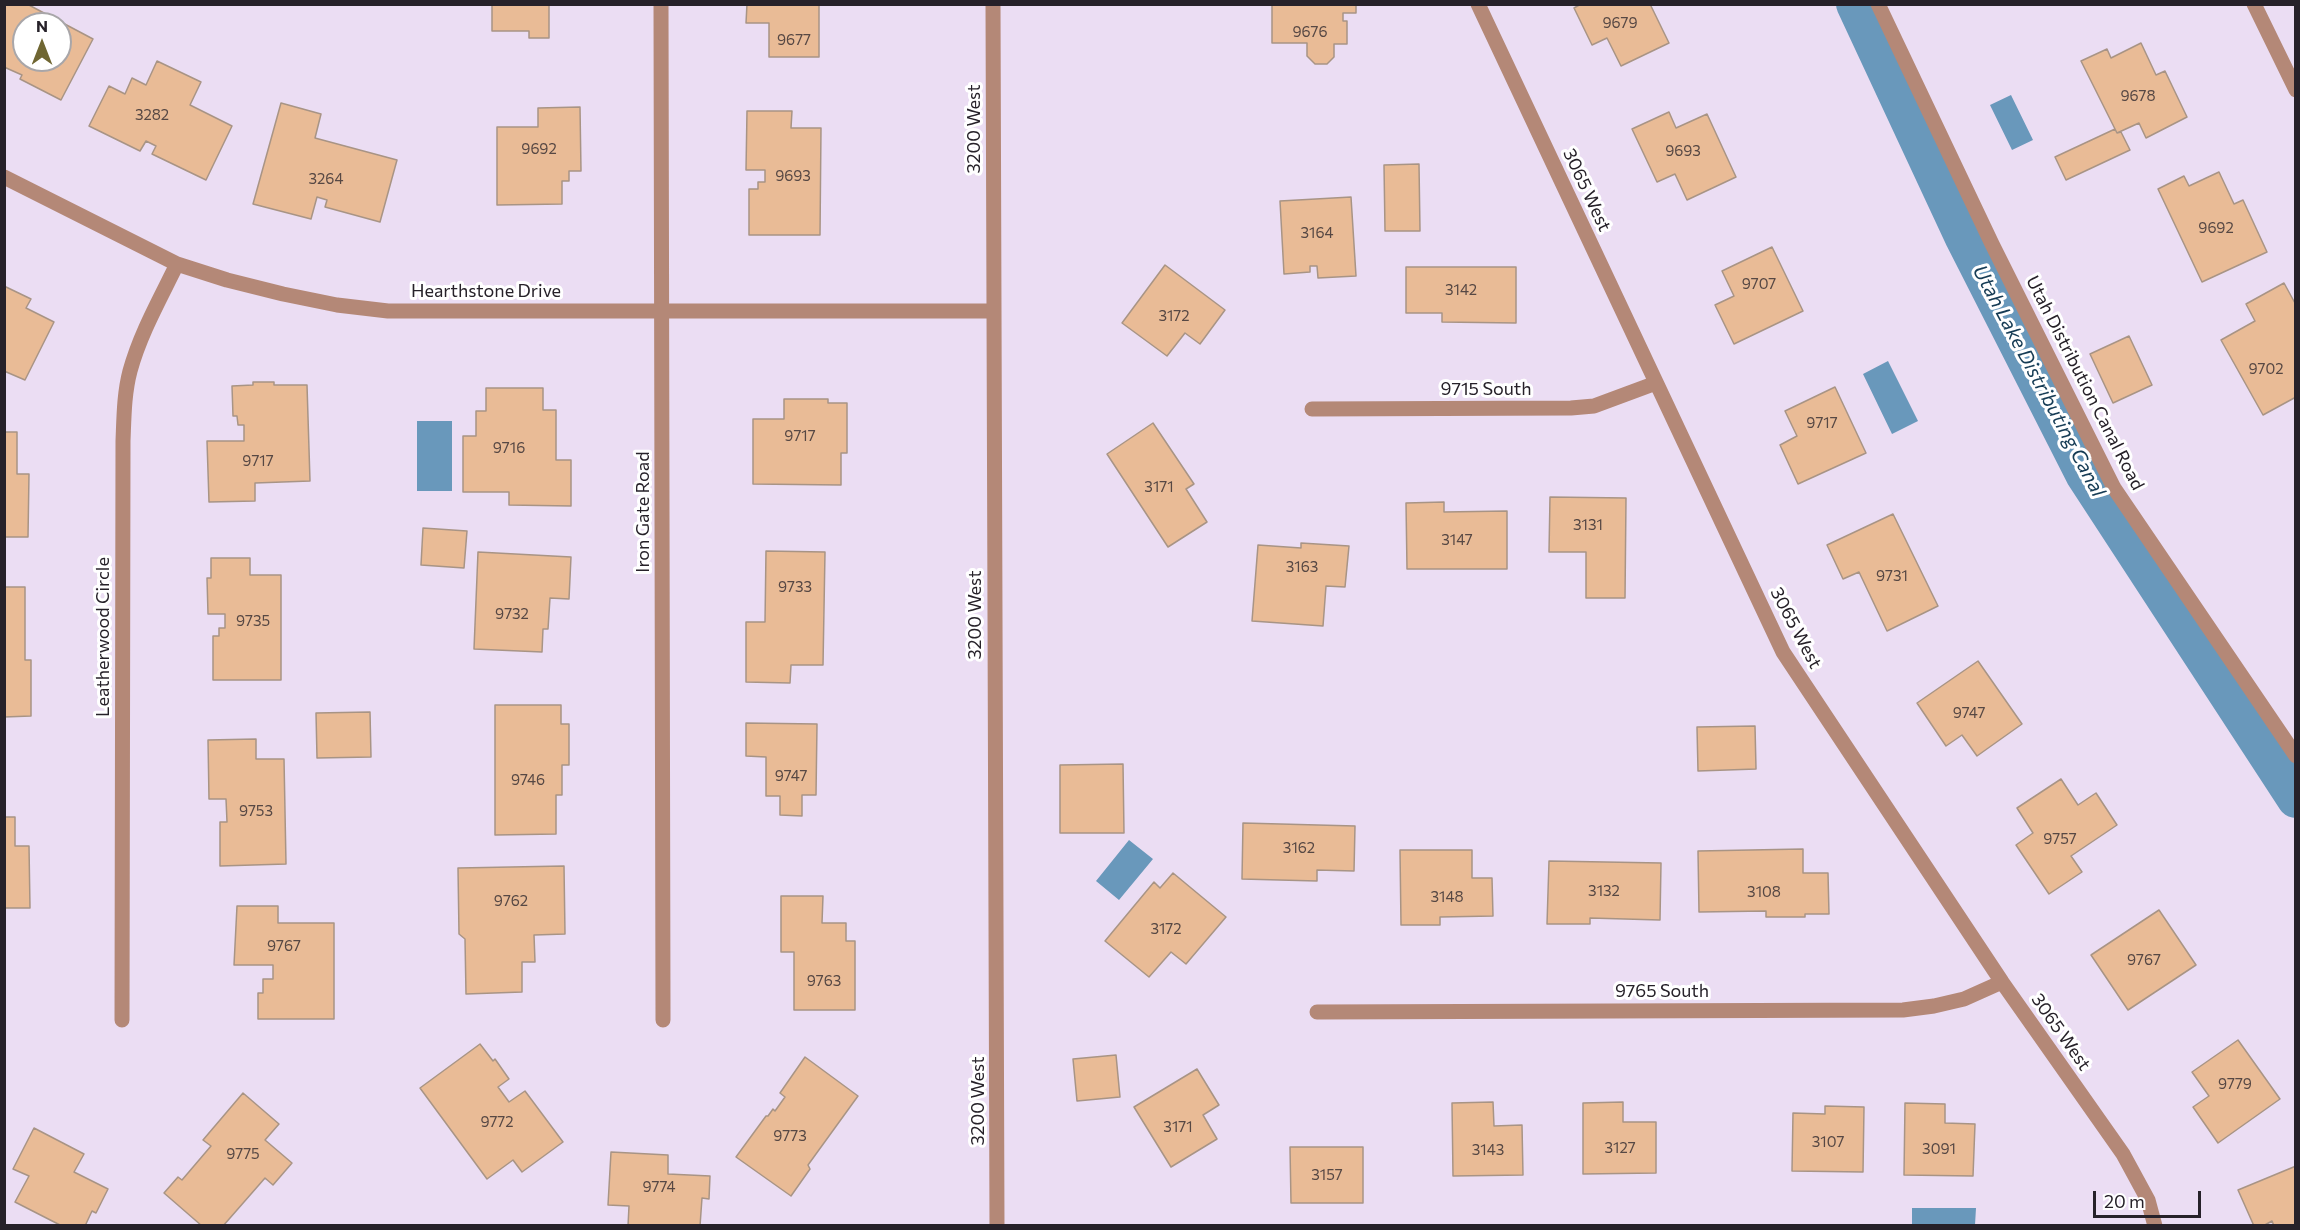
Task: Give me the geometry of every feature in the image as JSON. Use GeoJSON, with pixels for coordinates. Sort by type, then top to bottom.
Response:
{"type":"FeatureCollection","features":[{"type":"Feature","properties":{"kind":"street","name":"Iron Gate Road"},"geometry":{"type":"LineString","coordinates":[[661,4],[663,1020]]}},
{"type":"Feature","properties":{"kind":"street","name":"3200 West"},"geometry":{"type":"LineString","coordinates":[[993,4],[997,1226]]}},
{"type":"Feature","properties":{"kind":"street","name":"3065 West"},"geometry":{"type":"LineString","coordinates":[[1478,4],[1783,652],[2002,982],[2123,1154],[2148,1200],[2155,1226]]}},
{"type":"Feature","properties":{"kind":"street","name":"Utah Distribution Canal Road"},"geometry":{"type":"LineString","coordinates":[[1878,4],[1992,244],[2114,488],[2295,756]]}},
{"type":"Feature","properties":{"kind":"street"},"geometry":{"type":"LineString","coordinates":[[2254,4],[2295,90]]}},
{"type":"Feature","properties":{"kind":"street","name":"Hearthstone Drive"},"geometry":{"type":"LineString","coordinates":[[4,177],[177,264],[227,280],[337,305],[388,311],[993,311]]}},
{"type":"Feature","properties":{"kind":"street","name":"Leatherwood Circle"},"geometry":{"type":"LineString","coordinates":[[122,1020],[124,406],[130,372],[141,340],[177,264]]}},
{"type":"Feature","properties":{"kind":"street","name":"9715 South"},"geometry":{"type":"LineString","coordinates":[[1312,409],[1571,408],[1594,406],[1656,383]]}},
{"type":"Feature","properties":{"kind":"street","name":"9765 South"},"geometry":{"type":"LineString","coordinates":[[1317,1012],[1903,1010],[1964,999],[2002,982]]}},
{"type":"Feature","properties":{"kind":"water"},"geometry":{"type":"Polygon","coordinates":[[[2011,95],[2033,140],[2012,150],[1990,105],[2011,95]]]}},
{"type":"Feature","properties":{"kind":"water"},"geometry":{"type":"Polygon","coordinates":[[[1888,361],[1918,421],[1892,434],[1863,374],[1888,361]]]}},
{"type":"Feature","properties":{"kind":"water"},"geometry":{"type":"Polygon","coordinates":[[[417,421],[452,421],[452,491],[417,491],[417,421]]]}},
{"type":"Feature","properties":{"kind":"water"},"geometry":{"type":"Polygon","coordinates":[[[1129,840],[1153,859],[1119,900],[1096,881],[1129,840]]]}},
{"type":"Feature","properties":{"kind":"water"},"geometry":{"type":"Polygon","coordinates":[[[1912,1208],[1976,1208],[1975,1225],[1912,1225],[1912,1208]]]}},
{"type":"Feature","properties":{"kind":"building"},"geometry":{"type":"Polygon","coordinates":[[[4,4],[27,4],[42,12],[12,12],[12,71],[4,67],[4,4]]]}},
{"type":"Feature","properties":{"kind":"building"},"geometry":{"type":"Polygon","coordinates":[[[492,4],[549,4],[549,38],[529,38],[529,31],[492,31],[492,4]]]}},
{"type":"Feature","properties":{"kind":"building"},"geometry":{"type":"Polygon","coordinates":[[[747,4],[819,4],[819,57],[769,57],[769,23],[746,23],[747,4]]]}},
{"type":"Feature","properties":{"kind":"building"},"geometry":{"type":"Polygon","coordinates":[[[1272,4],[1356,4],[1356,13],[1343,13],[1343,21],[1347,21],[1347,44],[1334,44],[1334,57],[1327,64],[1315,64],[1307,56],[1307,43],[1272,43],[1272,4]]]}},
{"type":"Feature","properties":{"kind":"building"},"geometry":{"type":"Polygon","coordinates":[[[1581,4],[1650,4],[1669,43],[1621,66],[1607,38],[1592,45],[1574,8],[1581,4]]]}},
{"type":"Feature","properties":{"kind":"building"},"geometry":{"type":"Polygon","coordinates":[[[72,28],[93,39],[61,100],[20,79],[22,75],[15,72],[72,72],[72,28]]]}},
{"type":"Feature","properties":{"kind":"building"},"geometry":{"type":"Polygon","coordinates":[[[2141,43],[2156,75],[2165,71],[2187,117],[2146,138],[2139,123],[2117,133],[2081,61],[2107,49],[2111,58],[2141,43]]]}},
{"type":"Feature","properties":{"kind":"building"},"geometry":{"type":"Polygon","coordinates":[[[157,61],[201,82],[190,105],[232,126],[206,180],[152,154],[156,146],[146,141],[140,151],[89,126],[109,86],[125,94],[132,78],[146,85],[157,61]]]}},
{"type":"Feature","properties":{"kind":"building"},"geometry":{"type":"Polygon","coordinates":[[[281,103],[321,114],[315,138],[397,160],[380,222],[325,207],[327,200],[317,197],[311,219],[253,204],[281,103]]]}},
{"type":"Feature","properties":{"kind":"building"},"geometry":{"type":"Polygon","coordinates":[[[580,107],[581,171],[569,171],[569,181],[562,181],[562,204],[497,205],[497,127],[538,127],[538,108],[580,107]]]}},
{"type":"Feature","properties":{"kind":"building"},"geometry":{"type":"Polygon","coordinates":[[[747,111],[792,111],[791,128],[821,128],[820,235],[749,235],[749,189],[758,189],[758,182],[765,182],[765,170],[746,170],[747,111]]]}},
{"type":"Feature","properties":{"kind":"building"},"geometry":{"type":"Polygon","coordinates":[[[1669,112],[1676,128],[1707,114],[1736,177],[1687,200],[1675,174],[1657,182],[1632,129],[1669,112]]]}},
{"type":"Feature","properties":{"kind":"building"},"geometry":{"type":"Polygon","coordinates":[[[2115,129],[2117,133],[2121,132],[2130,150],[2066,180],[2055,157],[2115,129]]]}},
{"type":"Feature","properties":{"kind":"building"},"geometry":{"type":"Polygon","coordinates":[[[1419,164],[1420,231],[1385,231],[1384,165],[1419,164]]]}},
{"type":"Feature","properties":{"kind":"building"},"geometry":{"type":"Polygon","coordinates":[[[2219,172],[2234,204],[2243,200],[2267,252],[2202,282],[2158,189],[2184,176],[2189,186],[2219,172]]]}},
{"type":"Feature","properties":{"kind":"building"},"geometry":{"type":"Polygon","coordinates":[[[1351,197],[1356,276],[1318,278],[1317,266],[1310,266],[1310,272],[1284,274],[1280,201],[1351,197]]]}},
{"type":"Feature","properties":{"kind":"building"},"geometry":{"type":"Polygon","coordinates":[[[1772,247],[1803,311],[1734,344],[1715,305],[1734,296],[1722,271],[1772,247]]]}},
{"type":"Feature","properties":{"kind":"building"},"geometry":{"type":"Polygon","coordinates":[[[1165,265],[1225,310],[1200,344],[1185,333],[1167,356],[1122,323],[1165,265]]]}},
{"type":"Feature","properties":{"kind":"building"},"geometry":{"type":"Polygon","coordinates":[[[1406,267],[1516,267],[1516,323],[1442,322],[1442,313],[1406,313],[1406,267]]]}},
{"type":"Feature","properties":{"kind":"building"},"geometry":{"type":"Polygon","coordinates":[[[2284,283],[2296,305],[2296,397],[2263,415],[2221,340],[2255,321],[2246,304],[2284,283]]]}},
{"type":"Feature","properties":{"kind":"building"},"geometry":{"type":"Polygon","coordinates":[[[4,286],[31,299],[26,308],[54,322],[25,380],[4,371],[4,286]]]}},
{"type":"Feature","properties":{"kind":"building"},"geometry":{"type":"Polygon","coordinates":[[[2129,336],[2152,385],[2113,403],[2090,354],[2129,336]]]}},
{"type":"Feature","properties":{"kind":"building"},"geometry":{"type":"Polygon","coordinates":[[[253,382],[274,382],[274,385],[307,385],[310,481],[255,483],[255,501],[209,502],[207,441],[244,441],[244,425],[238,425],[237,416],[233,416],[232,386],[253,385],[253,382]]]}},
{"type":"Feature","properties":{"kind":"building"},"geometry":{"type":"Polygon","coordinates":[[[1835,387],[1866,453],[1798,484],[1780,445],[1797,436],[1785,411],[1835,387]]]}},
{"type":"Feature","properties":{"kind":"building"},"geometry":{"type":"Polygon","coordinates":[[[486,388],[543,388],[543,410],[556,410],[556,460],[571,460],[571,506],[509,505],[509,492],[463,492],[463,436],[476,436],[476,411],[486,411],[486,388]]]}},
{"type":"Feature","properties":{"kind":"building"},"geometry":{"type":"Polygon","coordinates":[[[784,399],[828,399],[828,403],[847,403],[847,453],[841,453],[841,485],[753,484],[753,419],[784,419],[784,399]]]}},
{"type":"Feature","properties":{"kind":"building"},"geometry":{"type":"Polygon","coordinates":[[[1153,423],[1194,484],[1186,489],[1207,522],[1168,547],[1107,454],[1153,423]]]}},
{"type":"Feature","properties":{"kind":"building"},"geometry":{"type":"Polygon","coordinates":[[[4,432],[17,432],[17,474],[29,474],[28,537],[4,537],[4,432]]]}},
{"type":"Feature","properties":{"kind":"building"},"geometry":{"type":"Polygon","coordinates":[[[1550,497],[1626,498],[1625,598],[1586,598],[1586,552],[1549,552],[1550,497]]]}},
{"type":"Feature","properties":{"kind":"building"},"geometry":{"type":"Polygon","coordinates":[[[1444,502],[1444,512],[1507,511],[1507,569],[1407,569],[1406,503],[1444,502]]]}},
{"type":"Feature","properties":{"kind":"building"},"geometry":{"type":"Polygon","coordinates":[[[1893,514],[1938,606],[1887,631],[1859,572],[1843,579],[1827,545],[1893,514]]]}},
{"type":"Feature","properties":{"kind":"building"},"geometry":{"type":"Polygon","coordinates":[[[423,528],[467,531],[464,568],[421,565],[423,528]]]}},
{"type":"Feature","properties":{"kind":"building"},"geometry":{"type":"Polygon","coordinates":[[[1301,543],[1349,546],[1345,587],[1326,586],[1323,626],[1252,621],[1258,545],[1301,548],[1301,543]]]}},
{"type":"Feature","properties":{"kind":"building"},"geometry":{"type":"Polygon","coordinates":[[[766,551],[825,552],[823,665],[791,665],[790,683],[746,682],[746,622],[765,622],[766,551]]]}},
{"type":"Feature","properties":{"kind":"building"},"geometry":{"type":"Polygon","coordinates":[[[478,552],[571,557],[569,599],[550,598],[548,629],[543,629],[542,652],[474,649],[478,552]]]}},
{"type":"Feature","properties":{"kind":"building"},"geometry":{"type":"Polygon","coordinates":[[[211,558],[250,558],[250,575],[281,575],[281,680],[213,680],[213,636],[219,636],[219,628],[225,628],[225,614],[208,614],[207,578],[211,578],[211,558]]]}},
{"type":"Feature","properties":{"kind":"building"},"geometry":{"type":"Polygon","coordinates":[[[4,587],[25,587],[25,660],[31,660],[31,716],[4,717],[4,587]]]}},
{"type":"Feature","properties":{"kind":"building"},"geometry":{"type":"Polygon","coordinates":[[[1978,661],[2022,724],[1977,756],[1962,735],[1946,746],[1917,703],[1978,661]]]}},
{"type":"Feature","properties":{"kind":"building"},"geometry":{"type":"Polygon","coordinates":[[[495,705],[561,705],[561,724],[569,724],[569,765],[562,765],[562,795],[556,795],[556,834],[495,835],[495,705]]]}},
{"type":"Feature","properties":{"kind":"building"},"geometry":{"type":"Polygon","coordinates":[[[370,712],[371,757],[317,758],[316,713],[370,712]]]}},
{"type":"Feature","properties":{"kind":"building"},"geometry":{"type":"Polygon","coordinates":[[[746,723],[817,724],[816,795],[802,795],[802,816],[780,815],[780,796],[766,796],[766,757],[746,756],[746,723]]]}},
{"type":"Feature","properties":{"kind":"building"},"geometry":{"type":"Polygon","coordinates":[[[1755,726],[1756,769],[1698,771],[1697,727],[1755,726]]]}},
{"type":"Feature","properties":{"kind":"building"},"geometry":{"type":"Polygon","coordinates":[[[256,739],[256,759],[284,759],[286,864],[220,866],[220,822],[227,822],[226,799],[209,799],[208,740],[256,739]]]}},
{"type":"Feature","properties":{"kind":"building"},"geometry":{"type":"Polygon","coordinates":[[[1123,764],[1124,833],[1060,833],[1060,765],[1123,764]]]}},
{"type":"Feature","properties":{"kind":"building"},"geometry":{"type":"Polygon","coordinates":[[[2061,779],[2078,805],[2096,793],[2117,825],[2071,856],[2082,872],[2049,894],[2016,845],[2033,833],[2017,808],[2061,779]]]}},
{"type":"Feature","properties":{"kind":"building"},"geometry":{"type":"Polygon","coordinates":[[[4,817],[15,817],[15,846],[29,846],[30,908],[4,908],[4,817]]]}},
{"type":"Feature","properties":{"kind":"building"},"geometry":{"type":"Polygon","coordinates":[[[1243,823],[1355,826],[1354,871],[1317,870],[1317,881],[1242,879],[1243,823]]]}},
{"type":"Feature","properties":{"kind":"building"},"geometry":{"type":"Polygon","coordinates":[[[1803,849],[1803,873],[1828,873],[1829,914],[1805,914],[1805,917],[1766,917],[1766,911],[1699,912],[1698,851],[1803,849]]]}},
{"type":"Feature","properties":{"kind":"building"},"geometry":{"type":"Polygon","coordinates":[[[1400,850],[1472,850],[1472,878],[1492,878],[1493,916],[1440,917],[1440,925],[1401,925],[1400,850]]]}},
{"type":"Feature","properties":{"kind":"building"},"geometry":{"type":"Polygon","coordinates":[[[1549,861],[1661,863],[1660,920],[1590,918],[1590,924],[1547,924],[1549,861]]]}},
{"type":"Feature","properties":{"kind":"building"},"geometry":{"type":"Polygon","coordinates":[[[564,866],[565,934],[534,935],[535,962],[522,962],[522,992],[466,994],[465,939],[459,934],[458,868],[564,866]]]}},
{"type":"Feature","properties":{"kind":"building"},"geometry":{"type":"Polygon","coordinates":[[[1173,873],[1226,917],[1186,964],[1171,952],[1149,977],[1105,941],[1154,882],[1160,888],[1173,873]]]}},
{"type":"Feature","properties":{"kind":"building"},"geometry":{"type":"Polygon","coordinates":[[[781,896],[823,896],[822,923],[846,923],[846,941],[855,941],[855,1010],[794,1010],[794,952],[781,952],[781,896]]]}},
{"type":"Feature","properties":{"kind":"building"},"geometry":{"type":"Polygon","coordinates":[[[237,906],[278,906],[278,923],[334,923],[334,1019],[258,1019],[258,993],[263,993],[263,979],[273,979],[273,965],[234,965],[237,906]]]}},
{"type":"Feature","properties":{"kind":"building"},"geometry":{"type":"Polygon","coordinates":[[[2159,910],[2196,965],[2128,1010],[2091,955],[2159,910]]]}},
{"type":"Feature","properties":{"kind":"building"},"geometry":{"type":"Polygon","coordinates":[[[2238,1040],[2280,1099],[2218,1143],[2193,1107],[2209,1096],[2192,1072],[2238,1040]]]}},
{"type":"Feature","properties":{"kind":"building"},"geometry":{"type":"Polygon","coordinates":[[[480,1044],[493,1061],[495,1059],[509,1079],[498,1087],[509,1102],[525,1091],[563,1142],[522,1172],[513,1160],[487,1179],[420,1088],[480,1044]]]}},
{"type":"Feature","properties":{"kind":"building"},"geometry":{"type":"Polygon","coordinates":[[[1116,1055],[1120,1097],[1077,1101],[1073,1059],[1116,1055]]]}},
{"type":"Feature","properties":{"kind":"building"},"geometry":{"type":"Polygon","coordinates":[[[805,1057],[858,1096],[808,1165],[810,1169],[791,1196],[736,1157],[766,1116],[773,1109],[775,1111],[785,1097],[780,1093],[805,1057]]]}},
{"type":"Feature","properties":{"kind":"building"},"geometry":{"type":"Polygon","coordinates":[[[1197,1069],[1219,1105],[1203,1115],[1217,1139],[1171,1167],[1134,1107],[1197,1069]]]}},
{"type":"Feature","properties":{"kind":"building"},"geometry":{"type":"Polygon","coordinates":[[[243,1093],[279,1124],[265,1140],[292,1163],[273,1185],[265,1178],[223,1226],[202,1226],[164,1193],[178,1177],[182,1180],[211,1146],[203,1140],[243,1093]]]}},
{"type":"Feature","properties":{"kind":"building"},"geometry":{"type":"Polygon","coordinates":[[[1493,1102],[1494,1126],[1522,1125],[1523,1175],[1453,1176],[1452,1103],[1493,1102]]]}},
{"type":"Feature","properties":{"kind":"building"},"geometry":{"type":"Polygon","coordinates":[[[1623,1102],[1623,1122],[1656,1122],[1656,1173],[1583,1174],[1583,1103],[1623,1102]]]}},
{"type":"Feature","properties":{"kind":"building"},"geometry":{"type":"Polygon","coordinates":[[[1905,1103],[1945,1104],[1945,1123],[1975,1124],[1973,1176],[1904,1175],[1905,1103]]]}},
{"type":"Feature","properties":{"kind":"building"},"geometry":{"type":"Polygon","coordinates":[[[1825,1106],[1864,1107],[1863,1172],[1792,1171],[1793,1113],[1825,1114],[1825,1106]]]}},
{"type":"Feature","properties":{"kind":"building"},"geometry":{"type":"Polygon","coordinates":[[[34,1128],[84,1154],[74,1172],[108,1189],[96,1213],[92,1211],[85,1226],[62,1226],[15,1202],[29,1176],[13,1169],[34,1128]]]}},
{"type":"Feature","properties":{"kind":"building"},"geometry":{"type":"Polygon","coordinates":[[[1290,1147],[1363,1147],[1363,1203],[1291,1203],[1290,1147]]]}},
{"type":"Feature","properties":{"kind":"building"},"geometry":{"type":"Polygon","coordinates":[[[611,1152],[668,1155],[668,1174],[710,1176],[709,1199],[702,1198],[700,1226],[628,1226],[629,1206],[608,1205],[611,1152]]]}},
{"type":"Feature","properties":{"kind":"building"},"geometry":{"type":"Polygon","coordinates":[[[2296,1166],[2296,1226],[2274,1226],[2272,1221],[2263,1226],[2254,1226],[2238,1190],[2296,1166]]]}},
{"type":"Feature","properties":{"kind":"waterway","name":"Utah Lake Distributing Canal"},"geometry":{"type":"LineString","coordinates":[[1855,4],[1964,238],[2084,474],[2296,799]]}}]}
